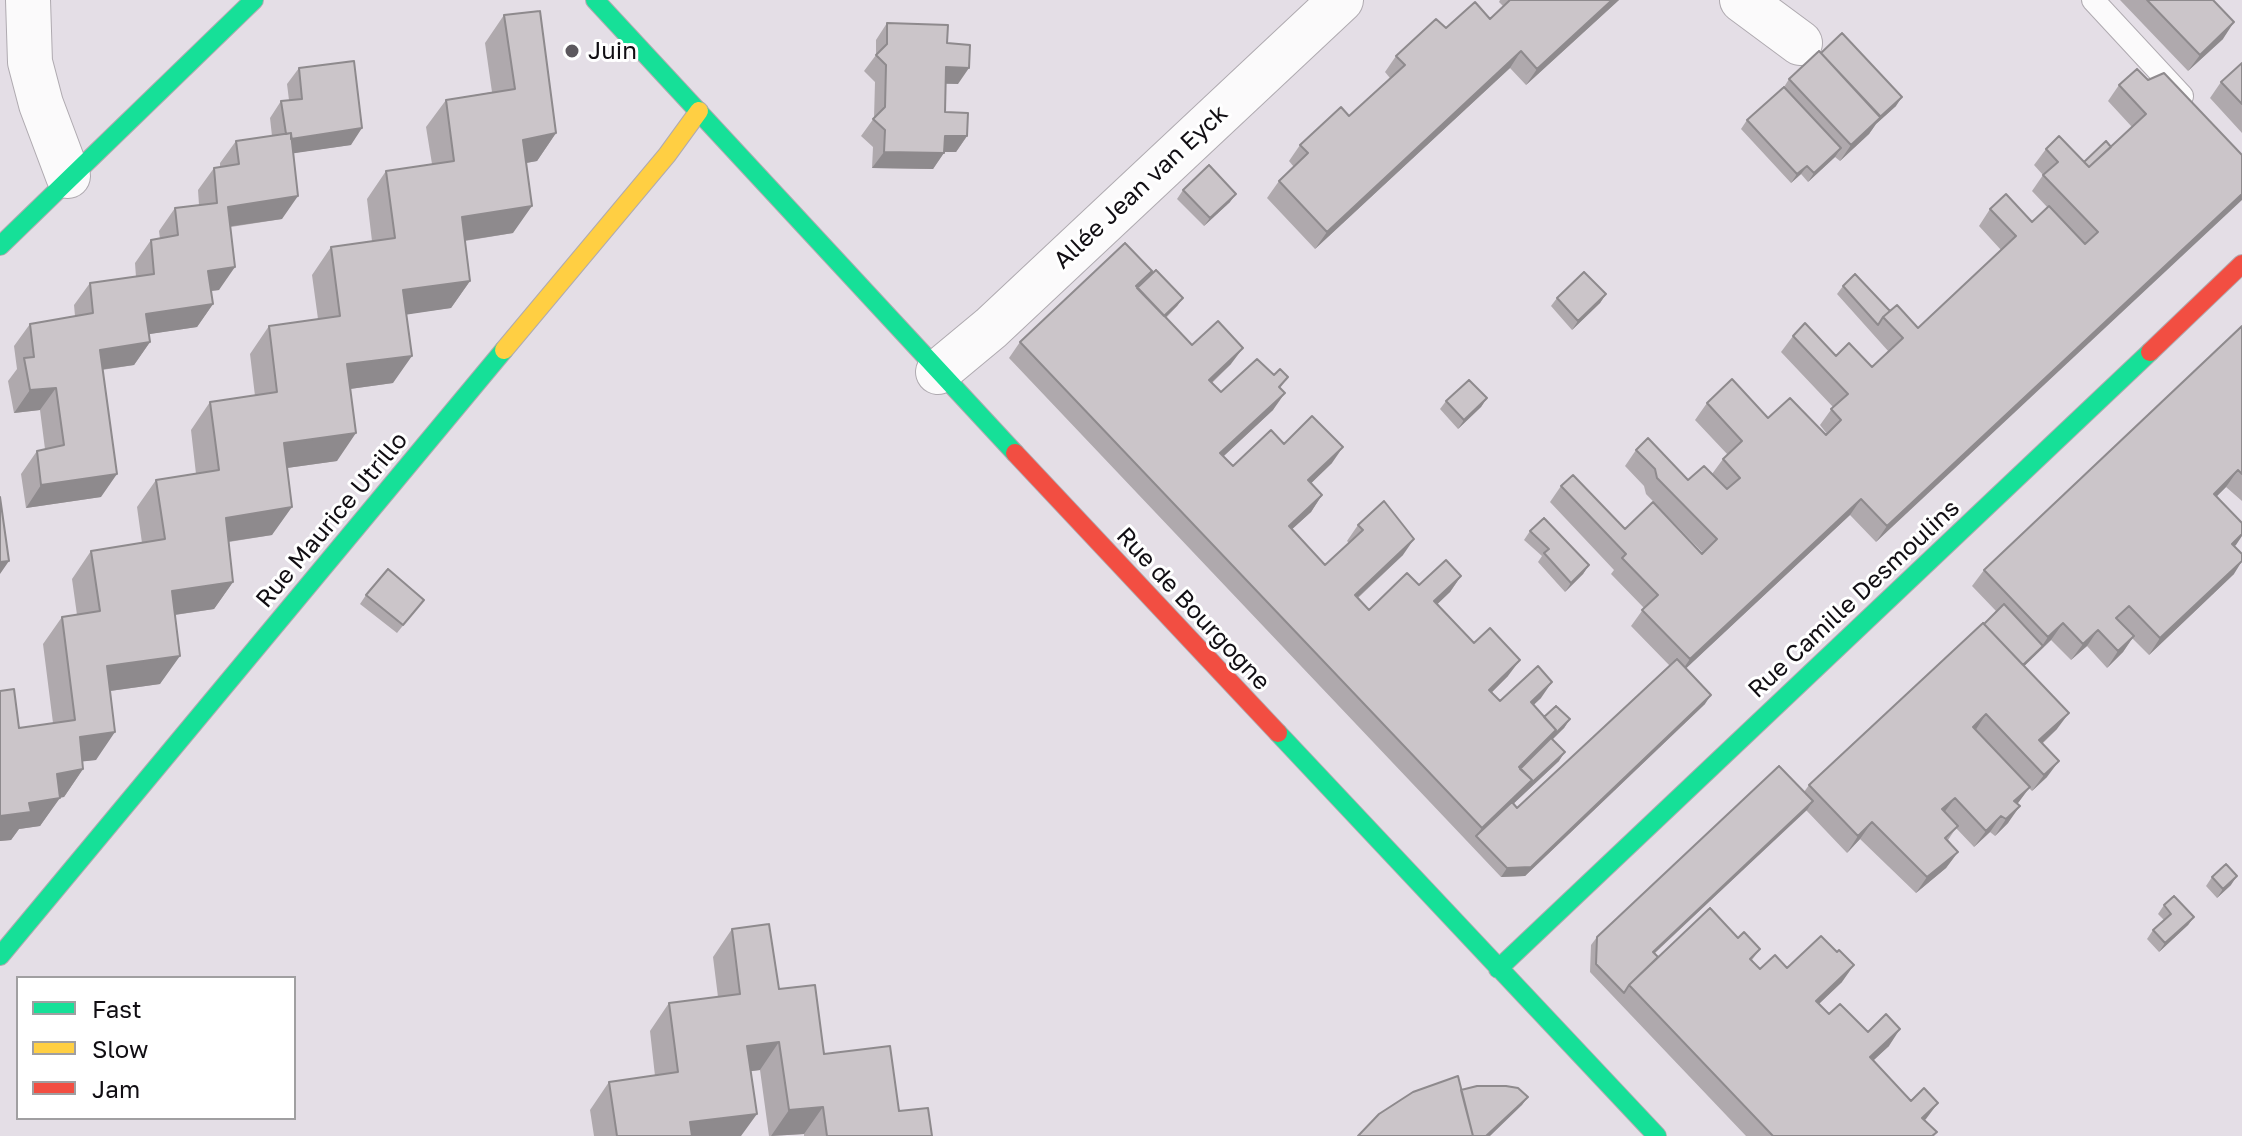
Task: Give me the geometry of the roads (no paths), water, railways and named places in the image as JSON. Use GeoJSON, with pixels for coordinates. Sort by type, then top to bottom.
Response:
{"type":"FeatureCollection","features":[{"type":"Feature","properties":{"kind":"street"},"geometry":{"type":"LineString","coordinates":[[28,0],[30,62],[41,104],[68,176]]}},
{"type":"Feature","properties":{"kind":"street"},"geometry":{"type":"LineString","coordinates":[[0,246],[68,176],[254,0]]}},
{"type":"Feature","properties":{"kind":"street","name":"Rue de Bourgogne"},"geometry":{"type":"LineString","coordinates":[[595,0],[938,372],[1657,1136]]}},
{"type":"Feature","properties":{"kind":"street","name":"Allée Jean van Eyck"},"geometry":{"type":"LineString","coordinates":[[938,372],[991,328],[1341,0]]}},
{"type":"Feature","properties":{"kind":"street"},"geometry":{"type":"LineString","coordinates":[[1742,0],[1800,43]]}},
{"type":"Feature","properties":{"kind":"street","name":"Rue Maurice Utrillo"},"geometry":{"type":"LineString","coordinates":[[0,956],[667,155],[699,111]]}},
{"type":"Feature","properties":{"kind":"street","name":"Rue Camille Desmoulins"},"geometry":{"type":"LineString","coordinates":[[1498,969],[2242,264]]}},
{"type":"Feature","properties":{"kind":"lane"},"geometry":{"type":"LineString","coordinates":[[2093,0],[2199,115]]}},
{"type":"Feature","properties":{"kind":"place","name":"Juin"},"geometry":{"type":"Point","coordinates":[572,51]}}]}
